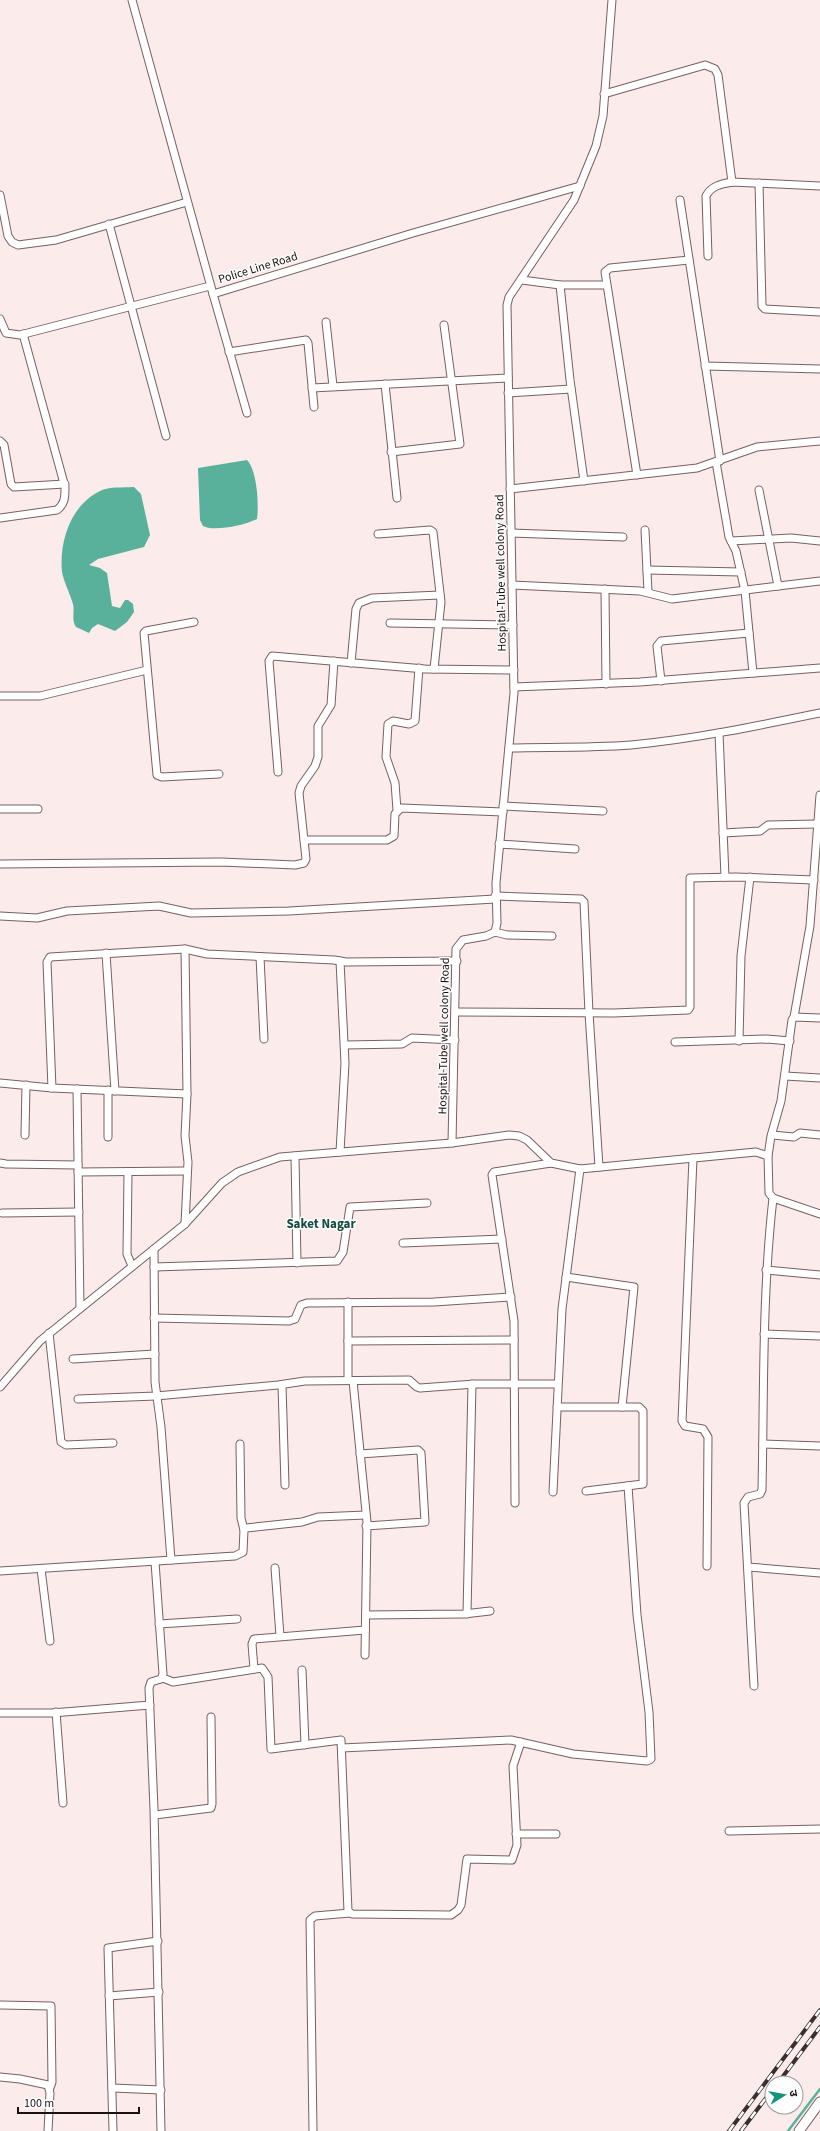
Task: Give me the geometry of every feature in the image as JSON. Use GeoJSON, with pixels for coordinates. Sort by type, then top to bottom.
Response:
{"type":"FeatureCollection","features":[{"type":"Feature","properties":{"kind":"street","name":"Police Line Road"},"geometry":{"type":"LineString","coordinates":[[132,0],[212,294],[421,231],[580,186]]}},
{"type":"Feature","properties":{"kind":"street","name":"Hospital-Tube well colony Road"},"geometry":{"type":"LineString","coordinates":[[452,1142],[456,1012],[456,949],[459,942],[495,932],[497,923],[495,897],[514,688],[507,305],[509,297],[522,280],[574,200],[597,140],[603,116],[612,0]]}},
{"type":"Feature","properties":{"kind":"street"},"geometry":{"type":"LineString","coordinates":[[604,94],[705,65],[715,69],[718,75],[732,182]]}},
{"type":"Feature","properties":{"kind":"street"},"geometry":{"type":"LineString","coordinates":[[708,256],[706,196],[708,190],[719,185],[732,182],[820,186]]}},
{"type":"Feature","properties":{"kind":"street"},"geometry":{"type":"LineString","coordinates":[[758,183],[762,306],[765,309],[820,312]]}},
{"type":"Feature","properties":{"kind":"street"},"geometry":{"type":"LineString","coordinates":[[0,195],[8,236],[12,242],[18,245],[56,240],[187,202]]}},
{"type":"Feature","properties":{"kind":"street"},"geometry":{"type":"LineString","coordinates":[[680,200],[731,541],[736,550],[745,591],[753,673]]}},
{"type":"Feature","properties":{"kind":"street"},"geometry":{"type":"LineString","coordinates":[[109,224],[130,307],[166,436]]}},
{"type":"Feature","properties":{"kind":"street"},"geometry":{"type":"LineString","coordinates":[[637,475],[605,272],[610,268],[689,260]]}},
{"type":"Feature","properties":{"kind":"street"},"geometry":{"type":"LineString","coordinates":[[522,280],[560,285],[606,285]]}},
{"type":"Feature","properties":{"kind":"street"},"geometry":{"type":"LineString","coordinates":[[560,285],[571,389],[584,481]]}},
{"type":"Feature","properties":{"kind":"street"},"geometry":{"type":"LineString","coordinates":[[0,319],[6,333],[10,335],[23,334],[210,286]]}},
{"type":"Feature","properties":{"kind":"street"},"geometry":{"type":"LineString","coordinates":[[212,294],[247,413]]}},
{"type":"Feature","properties":{"kind":"street"},"geometry":{"type":"LineString","coordinates":[[326,322],[333,386]]}},
{"type":"Feature","properties":{"kind":"street"},"geometry":{"type":"LineString","coordinates":[[391,452],[460,444],[444,325]]}},
{"type":"Feature","properties":{"kind":"street"},"geometry":{"type":"LineString","coordinates":[[0,518],[57,510],[62,506],[65,498],[64,484],[23,334]]}},
{"type":"Feature","properties":{"kind":"street"},"geometry":{"type":"LineString","coordinates":[[230,352],[306,340],[308,343],[314,407]]}},
{"type":"Feature","properties":{"kind":"street"},"geometry":{"type":"LineString","coordinates":[[705,366],[820,369]]}},
{"type":"Feature","properties":{"kind":"street"},"geometry":{"type":"LineString","coordinates":[[312,388],[508,378]]}},
{"type":"Feature","properties":{"kind":"street"},"geometry":{"type":"LineString","coordinates":[[385,384],[397,498]]}},
{"type":"Feature","properties":{"kind":"street"},"geometry":{"type":"LineString","coordinates":[[508,393],[571,389]]}},
{"type":"Feature","properties":{"kind":"street"},"geometry":{"type":"LineString","coordinates":[[0,441],[4,445],[11,484],[14,487],[18,488],[64,484]]}},
{"type":"Feature","properties":{"kind":"street"},"geometry":{"type":"LineString","coordinates":[[510,489],[697,468],[718,462],[757,447],[820,441]]}},
{"type":"Feature","properties":{"kind":"street"},"geometry":{"type":"LineString","coordinates":[[759,490],[778,586]]}},
{"type":"Feature","properties":{"kind":"street"},"geometry":{"type":"LineString","coordinates":[[378,534],[430,530],[433,532],[440,595],[439,624],[434,669]]}},
{"type":"Feature","properties":{"kind":"street"},"geometry":{"type":"LineString","coordinates":[[645,530],[648,592]]}},
{"type":"Feature","properties":{"kind":"street"},"geometry":{"type":"LineString","coordinates":[[511,533],[623,537]]}},
{"type":"Feature","properties":{"kind":"street"},"geometry":{"type":"LineString","coordinates":[[731,541],[791,538],[820,541]]}},
{"type":"Feature","properties":{"kind":"street"},"geometry":{"type":"LineString","coordinates":[[647,570],[741,572]]}},
{"type":"Feature","properties":{"kind":"street"},"geometry":{"type":"LineString","coordinates":[[512,585],[648,592],[662,598],[672,599],[820,581]]}},
{"type":"Feature","properties":{"kind":"street"},"geometry":{"type":"LineString","coordinates":[[605,589],[606,684]]}},
{"type":"Feature","properties":{"kind":"street"},"geometry":{"type":"LineString","coordinates":[[351,663],[356,609],[359,604],[372,598],[440,595]]}},
{"type":"Feature","properties":{"kind":"street"},"geometry":{"type":"LineString","coordinates":[[194,622],[144,633],[157,775],[162,777],[219,774]]}},
{"type":"Feature","properties":{"kind":"street"},"geometry":{"type":"LineString","coordinates":[[390,623],[513,625]]}},
{"type":"Feature","properties":{"kind":"street"},"geometry":{"type":"LineString","coordinates":[[661,681],[657,646],[661,641],[749,633]]}},
{"type":"Feature","properties":{"kind":"street"},"geometry":{"type":"LineString","coordinates":[[278,772],[270,658],[272,656],[434,669],[514,670]]}},
{"type":"Feature","properties":{"kind":"street"},"geometry":{"type":"LineString","coordinates":[[0,864],[221,862],[295,865],[304,863],[306,859],[300,793],[301,786],[315,766],[318,757],[318,726],[331,705],[334,661]]}},
{"type":"Feature","properties":{"kind":"street"},"geometry":{"type":"LineString","coordinates":[[304,840],[387,840],[392,838],[396,810],[395,783],[386,757],[388,724],[393,721],[409,724],[415,721],[419,668]]}},
{"type":"Feature","properties":{"kind":"street"},"geometry":{"type":"LineString","coordinates":[[514,688],[661,681],[820,668]]}},
{"type":"Feature","properties":{"kind":"street"},"geometry":{"type":"LineString","coordinates":[[0,696],[40,696],[147,670]]}},
{"type":"Feature","properties":{"kind":"street"},"geometry":{"type":"LineString","coordinates":[[509,748],[631,745],[719,733],[820,713]]}},
{"type":"Feature","properties":{"kind":"street"},"geometry":{"type":"LineString","coordinates":[[719,733],[725,877]]}},
{"type":"Feature","properties":{"kind":"street"},"geometry":{"type":"LineString","coordinates":[[820,794],[818,850],[810,926],[781,1101],[768,1156],[769,1194],[773,1198],[820,1214]]}},
{"type":"Feature","properties":{"kind":"street"},"geometry":{"type":"LineString","coordinates":[[396,810],[401,808],[603,811]]}},
{"type":"Feature","properties":{"kind":"street"},"geometry":{"type":"LineString","coordinates":[[0,809],[38,809]]}},
{"type":"Feature","properties":{"kind":"street"},"geometry":{"type":"LineString","coordinates":[[723,833],[760,831],[768,825],[818,824]]}},
{"type":"Feature","properties":{"kind":"street"},"geometry":{"type":"LineString","coordinates":[[499,844],[575,849]]}},
{"type":"Feature","properties":{"kind":"street"},"geometry":{"type":"LineString","coordinates":[[456,1012],[589,1013],[685,1011],[689,1009],[689,880],[692,878],[750,877],[814,880]]}},
{"type":"Feature","properties":{"kind":"street"},"geometry":{"type":"LineString","coordinates":[[739,1041],[741,962],[746,899],[750,877]]}},
{"type":"Feature","properties":{"kind":"street"},"geometry":{"type":"LineString","coordinates":[[0,916],[37,918],[67,911],[159,906],[191,913],[290,911],[495,897],[581,899],[584,902],[589,1013],[599,1167]]}},
{"type":"Feature","properties":{"kind":"street"},"geometry":{"type":"LineString","coordinates":[[495,932],[507,935],[552,936]]}},
{"type":"Feature","properties":{"kind":"street"},"geometry":{"type":"LineString","coordinates":[[52,1088],[47,962],[50,957],[56,955],[185,949],[208,954],[340,961],[457,961]]}},
{"type":"Feature","properties":{"kind":"street"},"geometry":{"type":"LineString","coordinates":[[185,949],[187,1094],[185,1136],[188,1162],[186,1171],[185,1224]]}},
{"type":"Feature","properties":{"kind":"street"},"geometry":{"type":"LineString","coordinates":[[106,953],[112,1091],[108,1137]]}},
{"type":"Feature","properties":{"kind":"street"},"geometry":{"type":"LineString","coordinates":[[260,957],[264,1039]]}},
{"type":"Feature","properties":{"kind":"street"},"geometry":{"type":"LineString","coordinates":[[340,961],[345,1045],[340,1152]]}},
{"type":"Feature","properties":{"kind":"street"},"geometry":{"type":"LineString","coordinates":[[794,1017],[820,1018]]}},
{"type":"Feature","properties":{"kind":"street"},"geometry":{"type":"LineString","coordinates":[[345,1045],[402,1044],[412,1038],[455,1040]]}},
{"type":"Feature","properties":{"kind":"street"},"geometry":{"type":"LineString","coordinates":[[675,1042],[767,1039],[790,1041]]}},
{"type":"Feature","properties":{"kind":"street"},"geometry":{"type":"LineString","coordinates":[[785,1076],[820,1078]]}},
{"type":"Feature","properties":{"kind":"street"},"geometry":{"type":"LineString","coordinates":[[0,1083],[52,1088],[187,1094]]}},
{"type":"Feature","properties":{"kind":"street"},"geometry":{"type":"LineString","coordinates":[[26,1086],[26,1135]]}},
{"type":"Feature","properties":{"kind":"street"},"geometry":{"type":"LineString","coordinates":[[77,1089],[80,1308]]}},
{"type":"Feature","properties":{"kind":"street"},"geometry":{"type":"LineString","coordinates":[[772,1134],[794,1138],[800,1133],[820,1135]]}},
{"type":"Feature","properties":{"kind":"street"},"geometry":{"type":"LineString","coordinates":[[0,1387],[40,1341],[185,1224],[222,1184],[238,1172],[280,1157],[452,1142],[509,1135],[519,1136],[527,1140],[551,1163]]}},
{"type":"Feature","properties":{"kind":"street"},"geometry":{"type":"LineString","coordinates":[[515,1503],[514,1340],[510,1298],[493,1173],[551,1163],[580,1169],[756,1152],[768,1156]]}},
{"type":"Feature","properties":{"kind":"street"},"geometry":{"type":"LineString","coordinates":[[295,1156],[297,1263]]}},
{"type":"Feature","properties":{"kind":"street"},"geometry":{"type":"LineString","coordinates":[[693,1158],[682,1421],[685,1426],[703,1429],[708,1437],[707,1566]]}},
{"type":"Feature","properties":{"kind":"street"},"geometry":{"type":"LineString","coordinates":[[0,1163],[128,1172],[186,1171]]}},
{"type":"Feature","properties":{"kind":"street"},"geometry":{"type":"LineString","coordinates":[[554,1492],[557,1384],[562,1309],[580,1169]]}},
{"type":"Feature","properties":{"kind":"street"},"geometry":{"type":"LineString","coordinates":[[128,1172],[127,1254],[132,1266]]}},
{"type":"Feature","properties":{"kind":"street"},"geometry":{"type":"LineString","coordinates":[[754,1686],[744,1503],[748,1497],[760,1494],[762,1490],[766,1270],[773,1198]]}},
{"type":"Feature","properties":{"kind":"street"},"geometry":{"type":"LineString","coordinates":[[154,1267],[297,1263],[339,1260],[343,1252],[350,1207],[427,1203]]}},
{"type":"Feature","properties":{"kind":"street"},"geometry":{"type":"LineString","coordinates":[[2,1213],[79,1212]]}},
{"type":"Feature","properties":{"kind":"street"},"geometry":{"type":"LineString","coordinates":[[403,1243],[502,1239]]}},
{"type":"Feature","properties":{"kind":"street"},"geometry":{"type":"LineString","coordinates":[[154,1249],[154,1354],[156,1396],[161,1427],[171,1560]]}},
{"type":"Feature","properties":{"kind":"street"},"geometry":{"type":"LineString","coordinates":[[766,1270],[820,1275]]}},
{"type":"Feature","properties":{"kind":"street"},"geometry":{"type":"LineString","coordinates":[[566,1277],[634,1287],[622,1407]]}},
{"type":"Feature","properties":{"kind":"street"},"geometry":{"type":"LineString","coordinates":[[154,1318],[289,1321],[297,1317],[303,1303],[434,1302],[510,1298]]}},
{"type":"Feature","properties":{"kind":"street"},"geometry":{"type":"LineString","coordinates":[[348,1302],[350,1381],[360,1454],[366,1515],[365,1655]]}},
{"type":"Feature","properties":{"kind":"street"},"geometry":{"type":"LineString","coordinates":[[50,1333],[61,1442],[66,1446],[113,1443]]}},
{"type":"Feature","properties":{"kind":"street"},"geometry":{"type":"LineString","coordinates":[[764,1334],[820,1336]]}},
{"type":"Feature","properties":{"kind":"street"},"geometry":{"type":"LineString","coordinates":[[348,1341],[514,1340]]}},
{"type":"Feature","properties":{"kind":"street"},"geometry":{"type":"LineString","coordinates":[[73,1359],[154,1354]]}},
{"type":"Feature","properties":{"kind":"street"},"geometry":{"type":"LineString","coordinates":[[78,1399],[156,1396],[282,1385],[305,1381],[409,1380],[420,1388],[472,1384],[557,1384]]}},
{"type":"Feature","properties":{"kind":"street"},"geometry":{"type":"LineString","coordinates":[[467,1614],[472,1384]]}},
{"type":"Feature","properties":{"kind":"street"},"geometry":{"type":"LineString","coordinates":[[282,1385],[285,1485]]}},
{"type":"Feature","properties":{"kind":"street"},"geometry":{"type":"LineString","coordinates":[[557,1407],[639,1407],[643,1411],[644,1482],[642,1484],[628,1486],[586,1490]]}},
{"type":"Feature","properties":{"kind":"street"},"geometry":{"type":"LineString","coordinates":[[0,1572],[155,1562],[240,1554],[243,1552],[244,1530],[241,1518],[240,1444]]}},
{"type":"Feature","properties":{"kind":"street"},"geometry":{"type":"LineString","coordinates":[[763,1444],[820,1446]]}},
{"type":"Feature","properties":{"kind":"street"},"geometry":{"type":"LineString","coordinates":[[360,1454],[418,1450],[421,1453],[425,1522],[366,1526]]}},
{"type":"Feature","properties":{"kind":"street"},"geometry":{"type":"LineString","coordinates":[[342,1748],[511,1740],[573,1754],[647,1761],[651,1759],[648,1712],[637,1615],[628,1486]]}},
{"type":"Feature","properties":{"kind":"street"},"geometry":{"type":"LineString","coordinates":[[244,1530],[302,1522],[318,1517],[366,1515]]}},
{"type":"Feature","properties":{"kind":"street"},"geometry":{"type":"LineString","coordinates":[[155,1562],[163,1678]]}},
{"type":"Feature","properties":{"kind":"street"},"geometry":{"type":"LineString","coordinates":[[275,1568],[280,1636]]}},
{"type":"Feature","properties":{"kind":"street"},"geometry":{"type":"LineString","coordinates":[[748,1568],[820,1573]]}},
{"type":"Feature","properties":{"kind":"street"},"geometry":{"type":"LineString","coordinates":[[42,1569],[50,1641]]}},
{"type":"Feature","properties":{"kind":"street"},"geometry":{"type":"LineString","coordinates":[[366,1615],[467,1614],[490,1611]]}},
{"type":"Feature","properties":{"kind":"street"},"geometry":{"type":"LineString","coordinates":[[159,1624],[237,1619]]}},
{"type":"Feature","properties":{"kind":"street"},"geometry":{"type":"LineString","coordinates":[[254,1669],[252,1644],[254,1639],[365,1630]]}},
{"type":"Feature","properties":{"kind":"street"},"geometry":{"type":"LineString","coordinates":[[162,2131],[155,1815],[150,1684],[163,1678],[173,1682],[254,1669],[265,1670],[268,1677],[271,1749],[339,1740],[342,1743],[350,1913]]}},
{"type":"Feature","properties":{"kind":"street"},"geometry":{"type":"LineString","coordinates":[[302,1670],[305,1745]]}},
{"type":"Feature","properties":{"kind":"street"},"geometry":{"type":"LineString","coordinates":[[0,1713],[56,1712],[150,1705]]}},
{"type":"Feature","properties":{"kind":"street"},"geometry":{"type":"LineString","coordinates":[[56,1712],[63,1803]]}},
{"type":"Feature","properties":{"kind":"street"},"geometry":{"type":"LineString","coordinates":[[155,1815],[211,1808],[211,1717]]}},
{"type":"Feature","properties":{"kind":"street"},"geometry":{"type":"LineString","coordinates":[[313,2131],[310,1920],[315,1916],[350,1913],[362,1915],[451,1915],[458,1910],[461,1905],[467,1859],[512,1860],[516,1850],[513,1766],[521,1742]]}},
{"type":"Feature","properties":{"kind":"street"},"geometry":{"type":"LineString","coordinates":[[729,1831],[820,1828]]}},
{"type":"Feature","properties":{"kind":"street"},"geometry":{"type":"LineString","coordinates":[[516,1834],[556,1834]]}},
{"type":"Feature","properties":{"kind":"street"},"geometry":{"type":"LineString","coordinates":[[113,2131],[108,1948],[158,1941]]}},
{"type":"Feature","properties":{"kind":"street"},"geometry":{"type":"LineString","coordinates":[[109,1996],[159,1992]]}},
{"type":"Feature","properties":{"kind":"street"},"geometry":{"type":"LineString","coordinates":[[0,2005],[50,2006],[52,2082],[50,2088],[48,2131]]}},
{"type":"Feature","properties":{"kind":"street"},"geometry":{"type":"LineString","coordinates":[[0,2077],[44,2084],[50,2088]]}},
{"type":"Feature","properties":{"kind":"street"},"geometry":{"type":"LineString","coordinates":[[112,2088],[161,2090]]}},
{"type":"Feature","properties":{"kind":"street"},"geometry":{"type":"LineString","coordinates":[[799,2131],[820,2102]]}},
{"type":"Feature","properties":{"kind":"shaded area"},"geometry":{"type":"Polygon","coordinates":[[[247,460],[253,471],[255,479],[258,505],[257,519],[230,527],[208,528],[203,526],[200,520],[198,468],[247,460]]]}},
{"type":"Feature","properties":{"kind":"shaded area"},"geometry":{"type":"Polygon","coordinates":[[[134,487],[141,494],[150,535],[144,547],[98,559],[89,565],[100,568],[107,573],[112,606],[120,608],[125,600],[128,600],[133,604],[134,612],[127,622],[115,631],[98,624],[92,628],[89,633],[76,627],[74,621],[73,604],[62,572],[65,536],[74,515],[81,505],[90,497],[108,488],[134,487]]]}},
{"type":"Feature","properties":{"kind":"waterway"},"geometry":{"type":"LineString","coordinates":[[788,2131],[820,2089]]}},
{"type":"Feature","properties":{"kind":"railway"},"geometry":{"type":"LineString","coordinates":[[729,2131],[820,2010]]}},
{"type":"Feature","properties":{"kind":"railway"},"geometry":{"type":"LineString","coordinates":[[784,2075],[820,2027]]}},
{"type":"Feature","properties":{"kind":"railway"},"geometry":{"type":"LineString","coordinates":[[741,2131],[764,2101]]}},
{"type":"Feature","properties":{"kind":"district","name":"Saket Nagar"},"geometry":{"type":"Point","coordinates":[321,1224]}}]}
